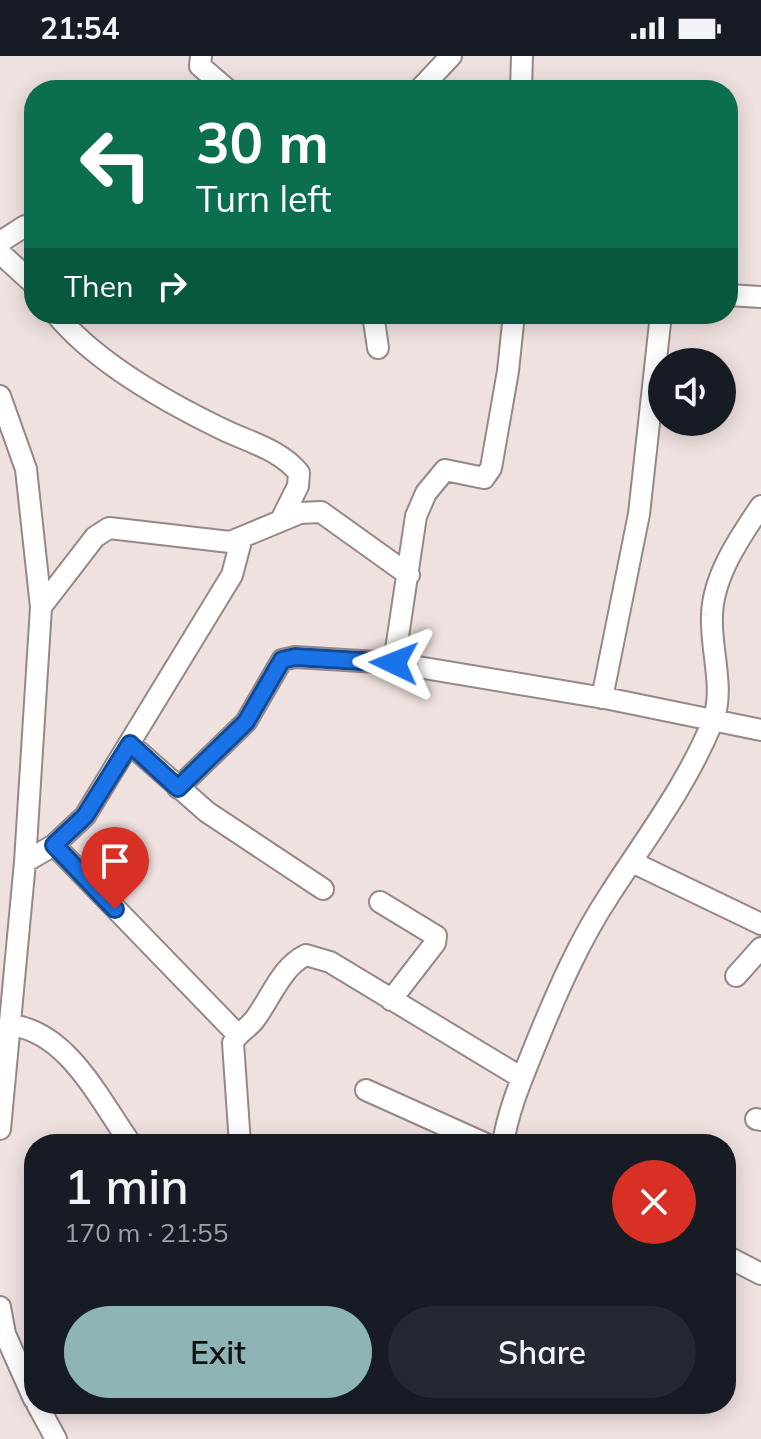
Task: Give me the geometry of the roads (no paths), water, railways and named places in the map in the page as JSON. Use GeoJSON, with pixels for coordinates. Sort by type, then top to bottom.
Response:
{"type":"FeatureCollection","features":[{"type":"Feature","properties":{"kind":"street"},"geometry":{"type":"LineString","coordinates":[[201,56],[200,66],[216,80]]}},
{"type":"Feature","properties":{"kind":"street"},"geometry":{"type":"LineString","coordinates":[[428,80],[451,56]]}},
{"type":"Feature","properties":{"kind":"street"},"geometry":{"type":"LineString","coordinates":[[521,80],[522,56]]}},
{"type":"Feature","properties":{"kind":"street"},"geometry":{"type":"LineString","coordinates":[[0,242],[24,227]]}},
{"type":"Feature","properties":{"kind":"street"},"geometry":{"type":"LineString","coordinates":[[0,253],[24,275]]}},
{"type":"Feature","properties":{"kind":"street"},"geometry":{"type":"LineString","coordinates":[[738,296],[761,297]]}},
{"type":"Feature","properties":{"kind":"street"},"geometry":{"type":"LineString","coordinates":[[64,324],[72,334],[141,382],[223,429],[274,452],[294,466],[300,480],[281,520]]}},
{"type":"Feature","properties":{"kind":"street"},"geometry":{"type":"LineString","coordinates":[[374,324],[378,348]]}},
{"type":"Feature","properties":{"kind":"street"},"geometry":{"type":"LineString","coordinates":[[394,663],[416,516],[439,475],[450,470],[478,478],[488,475],[508,371],[513,324]]}},
{"type":"Feature","properties":{"kind":"street"},"geometry":{"type":"LineString","coordinates":[[602,698],[639,514],[660,324]]}},
{"type":"Feature","properties":{"kind":"street"},"geometry":{"type":"LineString","coordinates":[[0,396],[26,469],[41,607],[25,862],[0,1129]]}},
{"type":"Feature","properties":{"kind":"street"},"geometry":{"type":"LineString","coordinates":[[506,1134],[522,1078],[563,977],[687,776],[714,720],[717,684],[711,613],[718,582],[742,534],[761,506]]}},
{"type":"Feature","properties":{"kind":"street"},"geometry":{"type":"LineString","coordinates":[[41,607],[95,537],[109,528],[208,541],[241,541],[281,520],[309,511],[329,515],[409,575]]}},
{"type":"Feature","properties":{"kind":"street"},"geometry":{"type":"LineString","coordinates":[[25,862],[54,845],[85,816],[232,575],[241,541]]}},
{"type":"Feature","properties":{"kind":"street"},"geometry":{"type":"LineString","coordinates":[[178,788],[246,722],[282,660],[295,657],[394,663],[602,698],[761,730]]}},
{"type":"Feature","properties":{"kind":"street"},"geometry":{"type":"LineString","coordinates":[[130,744],[207,812],[323,889]]}},
{"type":"Feature","properties":{"kind":"street"},"geometry":{"type":"LineString","coordinates":[[54,845],[237,1034]]}},
{"type":"Feature","properties":{"kind":"street"},"geometry":{"type":"LineString","coordinates":[[632,862],[761,924]]}},
{"type":"Feature","properties":{"kind":"street"},"geometry":{"type":"LineString","coordinates":[[380,902],[436,936],[435,943],[391,1000]]}},
{"type":"Feature","properties":{"kind":"street"},"geometry":{"type":"LineString","coordinates":[[736,976],[761,948]]}},
{"type":"Feature","properties":{"kind":"street"},"geometry":{"type":"LineString","coordinates":[[239,1134],[232,1052],[237,1034],[252,1023],[297,959],[306,955],[330,962],[522,1078]]}},
{"type":"Feature","properties":{"kind":"street"},"geometry":{"type":"LineString","coordinates":[[10,1025],[25,1026],[64,1051],[124,1134]]}},
{"type":"Feature","properties":{"kind":"street"},"geometry":{"type":"LineString","coordinates":[[366,1090],[464,1134]]}},
{"type":"Feature","properties":{"kind":"street"},"geometry":{"type":"LineString","coordinates":[[736,1261],[761,1274]]}},
{"type":"Feature","properties":{"kind":"street"},"geometry":{"type":"LineString","coordinates":[[0,1307],[5,1334],[24,1377]]}},
{"type":"Feature","properties":{"kind":"street"},"geometry":{"type":"LineString","coordinates":[[42,1414],[56,1439]]}}]}
